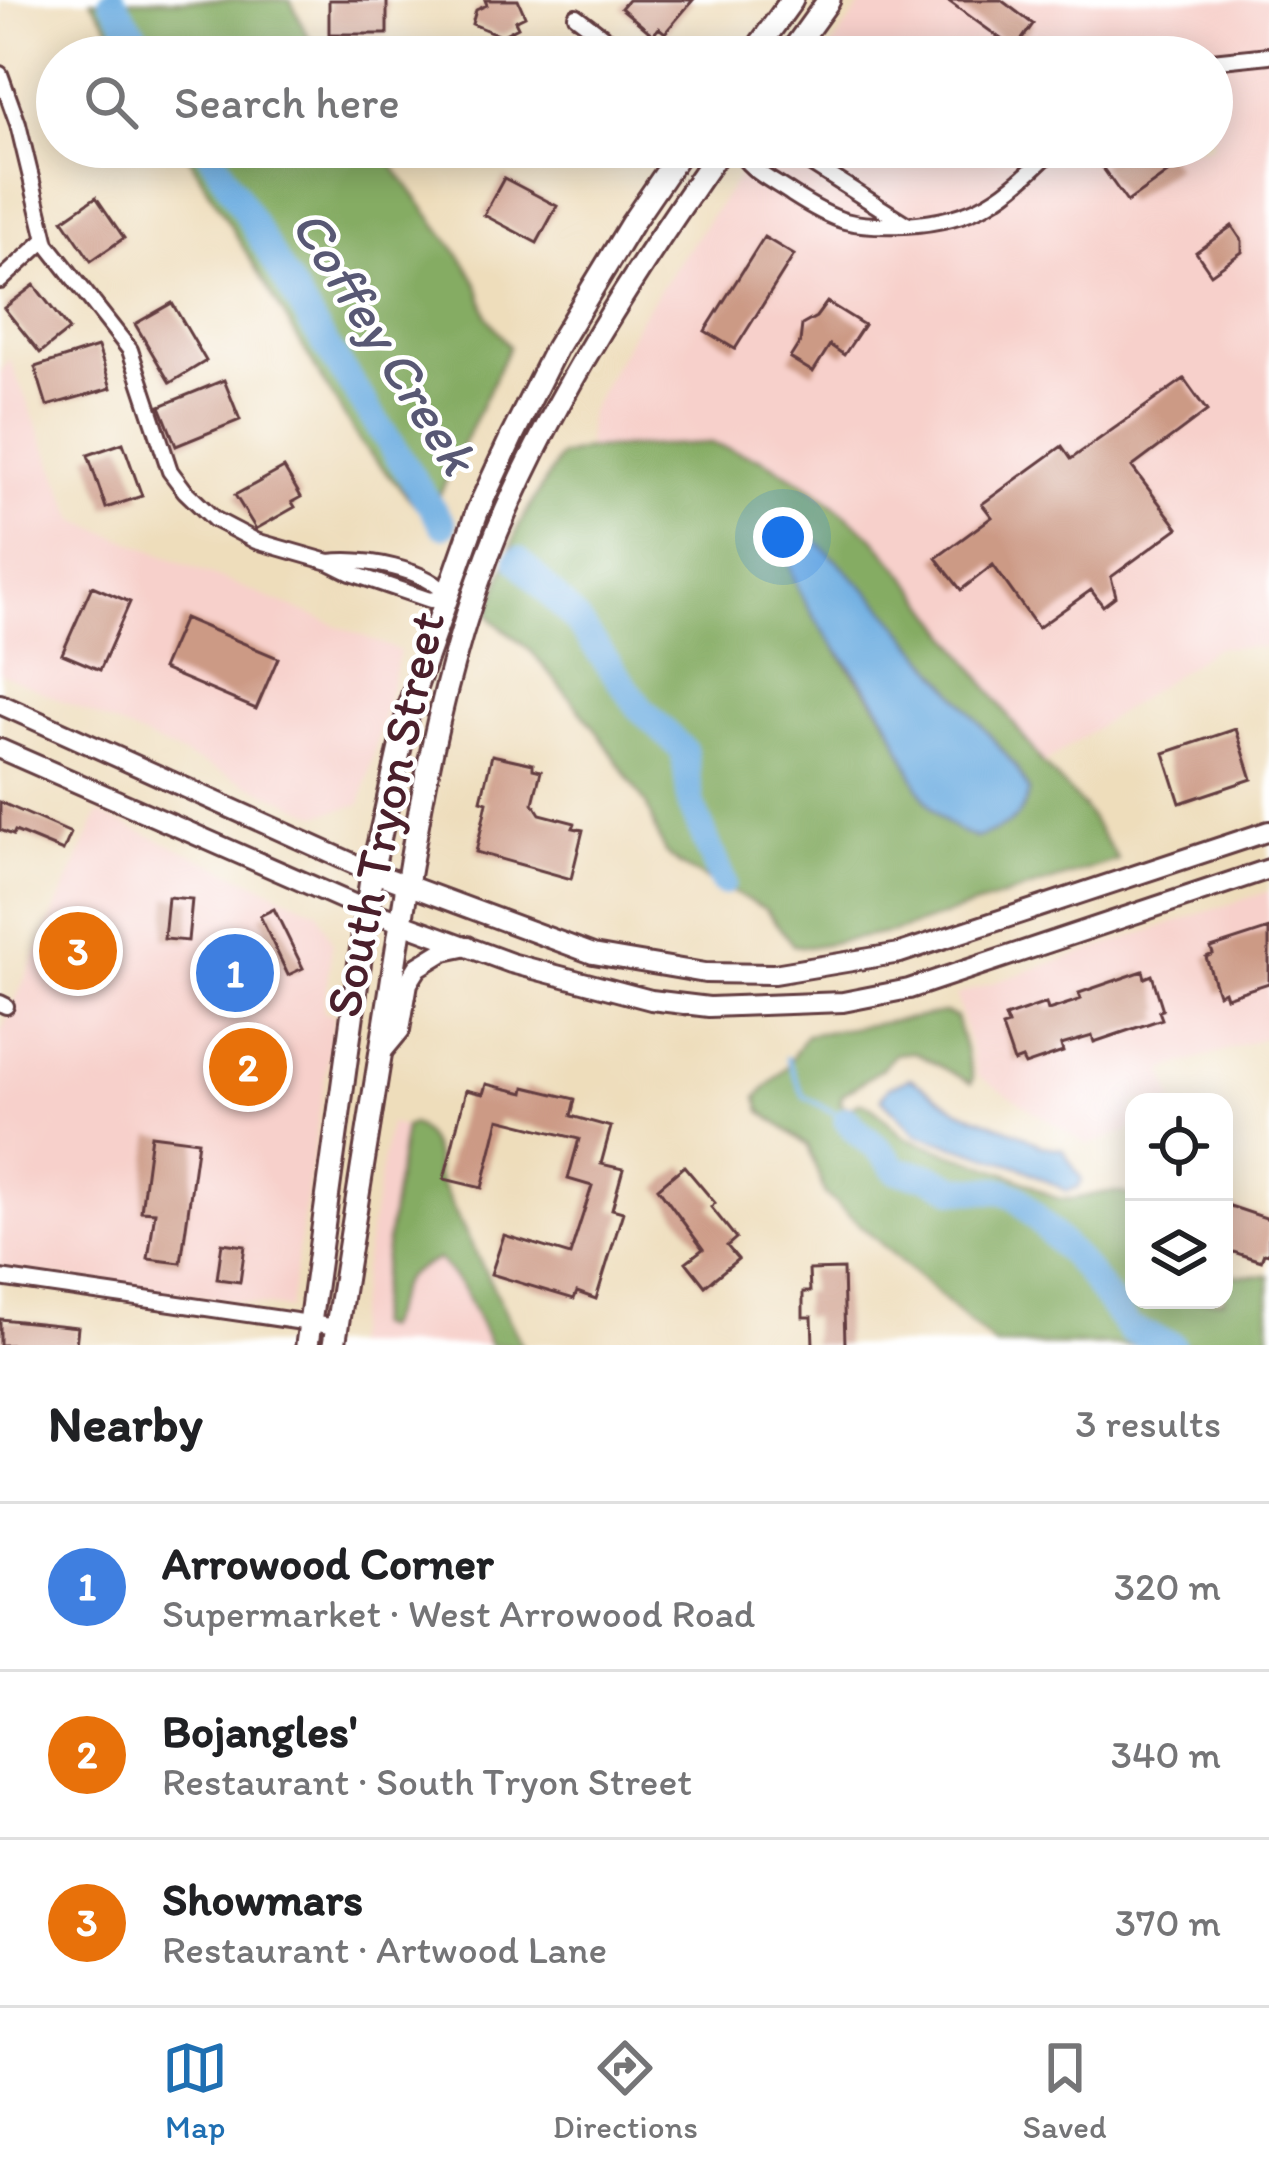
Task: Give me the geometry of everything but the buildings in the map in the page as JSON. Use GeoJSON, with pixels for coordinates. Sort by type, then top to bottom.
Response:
{"type":"FeatureCollection","features":[{"type":"Feature","properties":{"kind":"main road"},"geometry":{"type":"LineString","coordinates":[[766,36],[793,0]]}},
{"type":"Feature","properties":{"kind":"main road"},"geometry":{"type":"LineString","coordinates":[[803,36],[829,0]]}},
{"type":"Feature","properties":{"kind":"main road","name":"South Tryon Street"},"geometry":{"type":"LineString","coordinates":[[308,1334],[372,872],[410,703],[477,512],[556,348],[670,168]]}},
{"type":"Feature","properties":{"kind":"main road","name":"South Tryon Street"},"geometry":{"type":"LineString","coordinates":[[336,1336],[399,921],[434,742],[495,537],[544,426],[609,314],[708,168]]}},
{"type":"Feature","properties":{"kind":"main road"},"geometry":{"type":"LineString","coordinates":[[0,704],[372,872],[593,954],[705,974],[773,974],[916,949],[1269,831]]}},
{"type":"Feature","properties":{"kind":"main road"},"geometry":{"type":"LineString","coordinates":[[0,749],[367,910],[512,963],[651,1000],[735,1008],[843,1002],[960,974],[1269,869]]}},
{"type":"Feature","properties":{"kind":"main road"},"geometry":{"type":"LineString","coordinates":[[380,1053],[400,1030],[408,983],[418,967],[443,951],[468,946]]}},
{"type":"Feature","properties":{"kind":"street"},"geometry":{"type":"LineString","coordinates":[[576,16],[602,36]]}},
{"type":"Feature","properties":{"kind":"street"},"geometry":{"type":"LineString","coordinates":[[1233,59],[1269,55]]}},
{"type":"Feature","properties":{"kind":"street"},"geometry":{"type":"LineString","coordinates":[[0,74],[18,124],[46,239],[130,350],[170,471],[184,491],[214,519],[238,533],[329,562],[360,559],[438,583],[448,598]]}},
{"type":"Feature","properties":{"kind":"street"},"geometry":{"type":"LineString","coordinates":[[752,168],[816,209],[860,226],[927,225],[967,215],[1003,195],[1033,168]]}},
{"type":"Feature","properties":{"kind":"street"},"geometry":{"type":"LineString","coordinates":[[818,168],[906,224]]}},
{"type":"Feature","properties":{"kind":"street"},"geometry":{"type":"LineString","coordinates":[[0,281],[46,239]]}},
{"type":"Feature","properties":{"kind":"street"},"geometry":{"type":"LineString","coordinates":[[0,1278],[336,1336]]}},
{"type":"Feature","properties":{"kind":"shaded area"},"geometry":{"type":"Polygon","coordinates":[[[865,0],[1269,0],[1269,647],[1216,647],[1043,764],[916,588],[873,537],[587,449],[589,413],[640,318],[744,168],[1233,168],[1233,36],[839,36],[865,0]]]}},
{"type":"Feature","properties":{"kind":"shaded area"},"geometry":{"type":"Polygon","coordinates":[[[9,358],[76,520],[400,651],[361,804],[317,815],[0,673],[0,374],[9,358]]]}},
{"type":"Feature","properties":{"kind":"shaded area"},"geometry":{"type":"Polygon","coordinates":[[[99,813],[318,911],[332,943],[323,1012],[335,1014],[289,1309],[0,1268],[0,1034],[99,813]]]}},
{"type":"Feature","properties":{"kind":"shaded area"},"geometry":{"type":"Polygon","coordinates":[[[1269,891],[1269,1036],[1164,1070],[1170,1093],[1125,1093],[1125,1132],[1088,1145],[978,1076],[956,995],[1269,891]]]}},
{"type":"Feature","properties":{"kind":"shaded area"},"geometry":{"type":"Polygon","coordinates":[[[389,1124],[405,1127],[514,1345],[350,1345],[389,1124]]]}},
{"type":"Feature","properties":{"kind":"green space"},"geometry":{"type":"Polygon","coordinates":[[[91,0],[290,0],[308,36],[116,36],[91,0]]]}},
{"type":"Feature","properties":{"kind":"green space"},"geometry":{"type":"Polygon","coordinates":[[[196,168],[395,168],[466,264],[487,316],[509,347],[428,519],[361,444],[196,168]]]}},
{"type":"Feature","properties":{"kind":"green space"},"geometry":{"type":"Polygon","coordinates":[[[709,443],[762,459],[812,488],[873,537],[916,588],[1043,764],[1082,805],[1118,860],[893,932],[808,947],[793,945],[765,909],[681,866],[665,853],[646,804],[594,727],[532,652],[489,613],[519,525],[560,456],[587,449],[709,443]],[[808,534],[832,641],[896,735],[928,801],[955,827],[976,838],[1016,767],[882,605],[808,534]]]}},
{"type":"Feature","properties":{"kind":"green space"},"geometry":{"type":"Polygon","coordinates":[[[944,1013],[956,1017],[971,1083],[914,1052],[895,1054],[842,1095],[840,1104],[849,1108],[861,1102],[905,1137],[998,1170],[1053,1197],[1125,1194],[1125,1309],[1233,1309],[1233,1275],[1269,1276],[1269,1345],[995,1345],[825,1194],[808,1146],[761,1111],[757,1097],[785,1069],[806,1035],[944,1013]]]}},
{"type":"Feature","properties":{"kind":"green space"},"geometry":{"type":"Polygon","coordinates":[[[412,1124],[432,1146],[437,1176],[522,1345],[490,1345],[463,1288],[439,1259],[404,1280],[383,1329],[374,1326],[405,1127],[412,1124]]]}},
{"type":"Feature","properties":{"kind":"water"},"geometry":{"type":"Polygon","coordinates":[[[788,531],[808,533],[882,605],[1016,767],[1029,791],[1022,810],[1010,822],[976,838],[950,826],[929,804],[877,702],[808,608],[789,557],[788,531]]]}},
{"type":"Feature","properties":{"kind":"water"},"geometry":{"type":"Polygon","coordinates":[[[910,1078],[959,1110],[1042,1146],[1062,1149],[1082,1180],[1078,1187],[1067,1191],[1018,1166],[917,1134],[881,1098],[889,1087],[910,1078]]]}},
{"type":"Feature","properties":{"kind":"waterway","name":"Coffey Creek"},"geometry":{"type":"LineString","coordinates":[[112,0],[135,36]]}},
{"type":"Feature","properties":{"kind":"waterway","name":"Coffey Creek"},"geometry":{"type":"LineString","coordinates":[[220,168],[313,325],[443,525]]}},
{"type":"Feature","properties":{"kind":"waterway","name":"Coffey Creek"},"geometry":{"type":"LineString","coordinates":[[518,560],[578,622],[641,709],[684,751],[691,804],[723,882]]}},
{"type":"Feature","properties":{"kind":"waterway","name":"Coffey Creek"},"geometry":{"type":"LineString","coordinates":[[787,1058],[804,1096],[847,1120]]}},
{"type":"Feature","properties":{"kind":"waterway","name":"Coffey Creek"},"geometry":{"type":"LineString","coordinates":[[847,1120],[896,1170],[931,1177],[956,1189],[1004,1191],[1017,1197],[1086,1270],[1129,1329],[1172,1345]]}},
{"type":"Feature","properties":{"kind":"place","name":"Showmars"},"geometry":{"type":"Point","coordinates":[78,951]}},
{"type":"Feature","properties":{"kind":"place","name":"Arrowood Corner"},"geometry":{"type":"Point","coordinates":[235,973]}},
{"type":"Feature","properties":{"kind":"place","name":"Bojangles'"},"geometry":{"type":"Point","coordinates":[248,1067]}}]}
